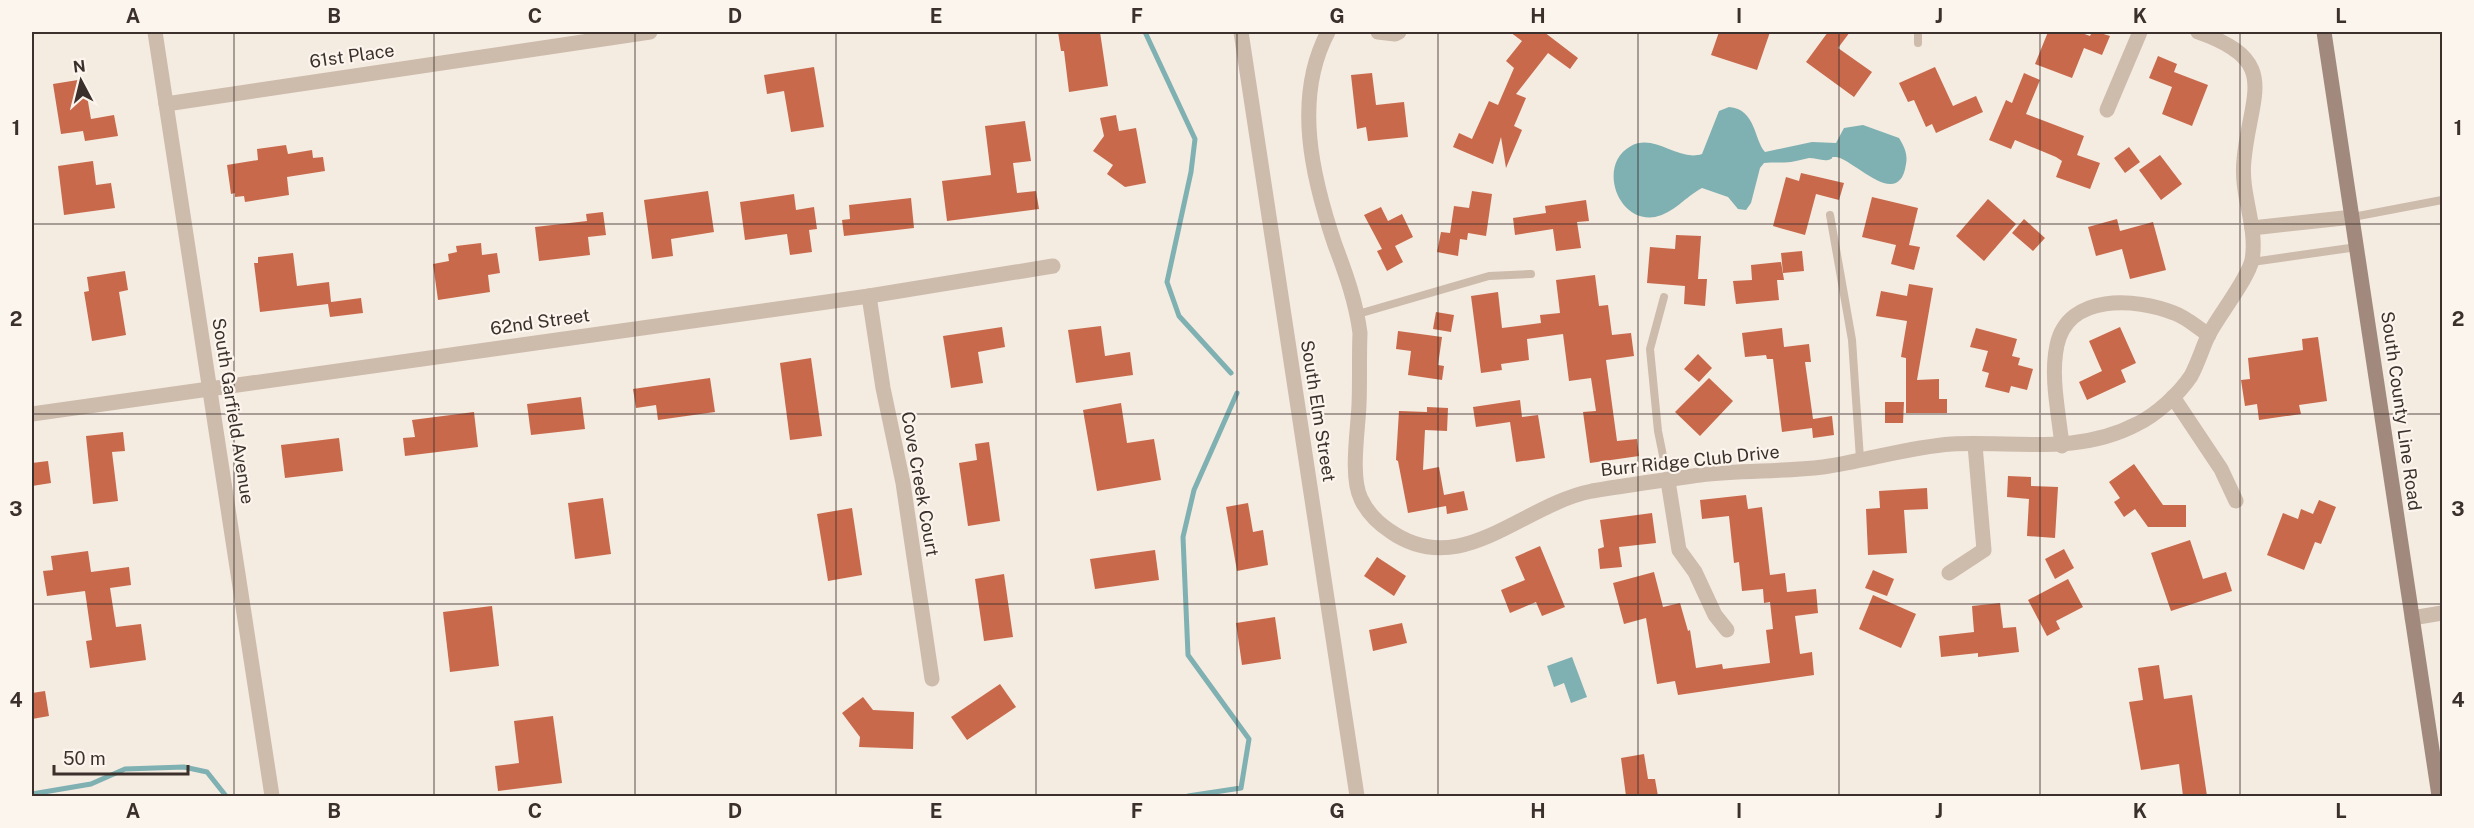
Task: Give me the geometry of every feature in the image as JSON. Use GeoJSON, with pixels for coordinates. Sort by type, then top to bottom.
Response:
{"type":"FeatureCollection","features":[{"type":"Feature","properties":{"kind":"main road","name":"South County Line Road"},"geometry":{"type":"LineString","coordinates":[[2324,32],[2439,796]]}},
{"type":"Feature","properties":{"kind":"street","name":"South Garfield Avenue"},"geometry":{"type":"LineString","coordinates":[[155,32],[272,796]]}},
{"type":"Feature","properties":{"kind":"street","name":"61st Place"},"geometry":{"type":"LineString","coordinates":[[166,104],[650,32]]}},
{"type":"Feature","properties":{"kind":"street","name":"South Elm Street"},"geometry":{"type":"LineString","coordinates":[[1241,32],[1357,796]]}},
{"type":"Feature","properties":{"kind":"street","name":"Burr Ridge Club Drive"},"geometry":{"type":"LineString","coordinates":[[1328,32],[1314,68],[1308,132],[1327,216],[1358,314],[1360,333],[1356,466],[1359,496],[1372,517],[1392,532],[1420,547],[1449,549],[1488,536],[1557,501],[1587,492],[1668,482],[1699,475],[1825,467],[1924,447],[2062,446],[2098,438],[2139,424],[2173,397],[2190,376],[2209,335],[2252,262]]}},
{"type":"Feature","properties":{"kind":"street"},"geometry":{"type":"LineString","coordinates":[[1378,32],[1395,34],[1399,32]]}},
{"type":"Feature","properties":{"kind":"street"},"geometry":{"type":"LineString","coordinates":[[2107,110],[2140,32]]}},
{"type":"Feature","properties":{"kind":"street"},"geometry":{"type":"LineString","coordinates":[[2198,32],[2226,41],[2245,58],[2255,80],[2256,99],[2243,162],[2246,203],[2252,228],[2252,262]]}},
{"type":"Feature","properties":{"kind":"street"},"geometry":{"type":"LineString","coordinates":[[2252,228],[2353,218]]}},
{"type":"Feature","properties":{"kind":"street","name":"62nd Street"},"geometry":{"type":"LineString","coordinates":[[32,414],[869,296],[1053,267]]}},
{"type":"Feature","properties":{"kind":"street","name":"Cove Creek Court"},"geometry":{"type":"LineString","coordinates":[[869,296],[883,388],[903,483],[932,679]]}},
{"type":"Feature","properties":{"kind":"street"},"geometry":{"type":"LineString","coordinates":[[2062,446],[2055,364],[2057,344],[2064,325],[2072,318],[2081,312],[2112,302],[2142,302],[2177,314],[2209,335]]}},
{"type":"Feature","properties":{"kind":"street"},"geometry":{"type":"LineString","coordinates":[[2173,397],[2220,469],[2236,501]]}},
{"type":"Feature","properties":{"kind":"street"},"geometry":{"type":"LineString","coordinates":[[1949,573],[1984,550],[1975,445]]}},
{"type":"Feature","properties":{"kind":"street"},"geometry":{"type":"LineString","coordinates":[[1668,482],[1679,550],[1695,572],[1715,615],[1727,630]]}},
{"type":"Feature","properties":{"kind":"street"},"geometry":{"type":"LineString","coordinates":[[2412,618],[2442,613]]}},
{"type":"Feature","properties":{"kind":"lane"},"geometry":{"type":"LineString","coordinates":[[1918,32],[1918,43]]}},
{"type":"Feature","properties":{"kind":"lane"},"geometry":{"type":"LineString","coordinates":[[2353,218],[2442,200]]}},
{"type":"Feature","properties":{"kind":"lane"},"geometry":{"type":"LineString","coordinates":[[1830,215],[1852,340],[1860,459]]}},
{"type":"Feature","properties":{"kind":"lane"},"geometry":{"type":"LineString","coordinates":[[2252,262],[2357,247]]}},
{"type":"Feature","properties":{"kind":"lane"},"geometry":{"type":"LineString","coordinates":[[1358,314],[1489,276],[1531,274]]}},
{"type":"Feature","properties":{"kind":"lane"},"geometry":{"type":"LineString","coordinates":[[1664,297],[1650,349],[1658,431],[1668,482]]}},
{"type":"Feature","properties":{"kind":"water"},"geometry":{"type":"Polygon","coordinates":[[[1729,107],[1738,109],[1749,119],[1765,152],[1812,142],[1836,143],[1844,128],[1863,125],[1899,138],[1906,157],[1902,178],[1895,183],[1886,183],[1836,157],[1826,160],[1809,158],[1791,162],[1764,163],[1760,168],[1751,203],[1746,210],[1738,209],[1728,197],[1702,188],[1662,215],[1642,216],[1630,211],[1616,190],[1614,178],[1615,166],[1621,154],[1631,146],[1649,143],[1684,154],[1702,154],[1719,111],[1729,107]]]}},
{"type":"Feature","properties":{"kind":"water"},"geometry":{"type":"Polygon","coordinates":[[[1572,657],[1587,697],[1571,703],[1564,683],[1554,687],[1547,666],[1572,657]]]}},
{"type":"Feature","properties":{"kind":"building"},"geometry":{"type":"Polygon","coordinates":[[[1058,32],[1100,32],[1108,86],[1069,92],[1064,51],[1061,51],[1058,32]]]}},
{"type":"Feature","properties":{"kind":"building"},"geometry":{"type":"Polygon","coordinates":[[[1510,32],[1544,32],[1578,58],[1570,69],[1548,53],[1516,94],[1526,98],[1514,126],[1522,130],[1506,168],[1501,137],[1493,164],[1453,147],[1459,133],[1472,139],[1489,101],[1498,105],[1514,68],[1506,61],[1522,41],[1510,32]]]}},
{"type":"Feature","properties":{"kind":"building"},"geometry":{"type":"Polygon","coordinates":[[[1719,32],[1770,32],[1757,70],[1711,55],[1719,32]]]}},
{"type":"Feature","properties":{"kind":"building"},"geometry":{"type":"Polygon","coordinates":[[[1828,32],[1850,32],[1838,48],[1872,72],[1854,97],[1806,62],[1828,32]]]}},
{"type":"Feature","properties":{"kind":"building"},"geometry":{"type":"Polygon","coordinates":[[[2048,32],[2079,32],[2090,36],[2092,32],[2097,32],[2110,36],[2102,55],[2084,48],[2072,78],[2035,64],[2048,32]]]}},
{"type":"Feature","properties":{"kind":"building"},"geometry":{"type":"Polygon","coordinates":[[[2158,56],[2177,64],[2174,72],[2208,85],[2192,126],[2162,114],[2172,87],[2149,78],[2158,56]]]}},
{"type":"Feature","properties":{"kind":"building"},"geometry":{"type":"Polygon","coordinates":[[[814,67],[824,127],[791,132],[784,91],[767,94],[764,75],[814,67]]]}},
{"type":"Feature","properties":{"kind":"building"},"geometry":{"type":"Polygon","coordinates":[[[1935,67],[1953,106],[1976,96],[1983,112],[1936,133],[1932,124],[1926,127],[1914,100],[1908,102],[1899,83],[1935,67]]]}},
{"type":"Feature","properties":{"kind":"building"},"geometry":{"type":"Polygon","coordinates":[[[1372,73],[1376,105],[1404,102],[1408,137],[1368,141],[1366,127],[1357,129],[1351,75],[1372,73]]]}},
{"type":"Feature","properties":{"kind":"building"},"geometry":{"type":"Polygon","coordinates":[[[2024,73],[2040,80],[2026,114],[2084,136],[2077,155],[2100,163],[2090,189],[2056,177],[2062,161],[2056,157],[2015,140],[2011,149],[1989,140],[2006,100],[2012,103],[2024,73]]]}},
{"type":"Feature","properties":{"kind":"building"},"geometry":{"type":"Polygon","coordinates":[[[84,79],[91,119],[114,115],[118,136],[85,141],[83,131],[61,134],[53,84],[84,79]]]}},
{"type":"Feature","properties":{"kind":"building"},"geometry":{"type":"Polygon","coordinates":[[[1116,115],[1119,131],[1136,128],[1146,183],[1125,187],[1107,174],[1113,165],[1093,151],[1104,136],[1100,118],[1116,115]]]}},
{"type":"Feature","properties":{"kind":"building"},"geometry":{"type":"Polygon","coordinates":[[[1025,121],[1031,161],[1013,163],[1017,193],[1036,191],[1039,209],[947,221],[942,181],[991,175],[985,126],[1025,121]]]}},
{"type":"Feature","properties":{"kind":"building"},"geometry":{"type":"Polygon","coordinates":[[[286,145],[288,154],[312,150],[313,158],[323,157],[325,171],[287,177],[289,195],[245,202],[244,196],[235,197],[235,193],[231,194],[227,165],[258,160],[257,149],[286,145]]]}},
{"type":"Feature","properties":{"kind":"building"},"geometry":{"type":"Polygon","coordinates":[[[2129,147],[2140,162],[2125,173],[2114,158],[2129,147]]]}},
{"type":"Feature","properties":{"kind":"building"},"geometry":{"type":"Polygon","coordinates":[[[2160,155],[2182,184],[2161,200],[2139,170],[2160,155]]]}},
{"type":"Feature","properties":{"kind":"building"},"geometry":{"type":"Polygon","coordinates":[[[93,161],[96,185],[111,183],[115,208],[64,215],[58,166],[93,161]]]}},
{"type":"Feature","properties":{"kind":"building"},"geometry":{"type":"Polygon","coordinates":[[[1801,173],[1844,183],[1839,200],[1816,194],[1805,235],[1773,226],[1786,177],[1799,181],[1801,173]]]}},
{"type":"Feature","properties":{"kind":"building"},"geometry":{"type":"Polygon","coordinates":[[[708,191],[714,232],[671,239],[673,256],[652,259],[644,200],[708,191]]]}},
{"type":"Feature","properties":{"kind":"building"},"geometry":{"type":"Polygon","coordinates":[[[1472,191],[1492,194],[1486,236],[1468,233],[1467,240],[1460,239],[1458,256],[1437,252],[1441,232],[1450,233],[1454,206],[1469,208],[1472,191]]]}},
{"type":"Feature","properties":{"kind":"building"},"geometry":{"type":"Polygon","coordinates":[[[794,194],[796,210],[814,207],[817,229],[809,230],[812,252],[790,255],[787,234],[745,240],[740,202],[794,194]]]}},
{"type":"Feature","properties":{"kind":"building"},"geometry":{"type":"Polygon","coordinates":[[[1872,197],[1918,208],[1909,245],[1920,247],[1914,270],[1891,264],[1896,245],[1862,237],[1872,197]]]}},
{"type":"Feature","properties":{"kind":"building"},"geometry":{"type":"Polygon","coordinates":[[[911,198],[914,228],[844,236],[842,220],[850,219],[849,205],[911,198]]]}},
{"type":"Feature","properties":{"kind":"building"},"geometry":{"type":"Polygon","coordinates":[[[1988,199],[2016,224],[1984,261],[1956,236],[1988,199]]]}},
{"type":"Feature","properties":{"kind":"building"},"geometry":{"type":"Polygon","coordinates":[[[1586,200],[1589,221],[1577,222],[1581,248],[1556,251],[1553,229],[1515,235],[1513,218],[1546,213],[1545,206],[1586,200]]]}},
{"type":"Feature","properties":{"kind":"building"},"geometry":{"type":"Polygon","coordinates":[[[1381,207],[1388,221],[1402,214],[1413,237],[1395,246],[1403,262],[1387,271],[1377,251],[1382,249],[1364,215],[1381,207]]]}},
{"type":"Feature","properties":{"kind":"building"},"geometry":{"type":"Polygon","coordinates":[[[603,212],[606,235],[588,237],[590,255],[539,261],[535,227],[587,221],[586,214],[603,212]]]}},
{"type":"Feature","properties":{"kind":"building"},"geometry":{"type":"Polygon","coordinates":[[[2024,219],[2045,238],[2033,251],[2012,233],[2024,219]]]}},
{"type":"Feature","properties":{"kind":"building"},"geometry":{"type":"Polygon","coordinates":[[[2117,219],[2120,231],[2153,222],[2166,270],[2130,279],[2122,249],[2096,256],[2088,227],[2117,219]]]}},
{"type":"Feature","properties":{"kind":"building"},"geometry":{"type":"Polygon","coordinates":[[[1676,235],[1701,236],[1698,279],[1707,279],[1705,306],[1684,304],[1685,286],[1647,283],[1650,247],[1675,249],[1676,235]]]}},
{"type":"Feature","properties":{"kind":"building"},"geometry":{"type":"Polygon","coordinates":[[[481,243],[482,255],[497,253],[500,273],[488,275],[490,292],[438,300],[433,264],[449,261],[448,254],[457,252],[456,246],[481,243]]]}},
{"type":"Feature","properties":{"kind":"building"},"geometry":{"type":"Polygon","coordinates":[[[1802,251],[1804,271],[1783,273],[1781,253],[1802,251]]]}},
{"type":"Feature","properties":{"kind":"building"},"geometry":{"type":"Polygon","coordinates":[[[293,253],[297,286],[329,282],[331,302],[361,298],[363,313],[330,317],[328,304],[260,312],[254,263],[258,263],[258,257],[293,253]]]}},
{"type":"Feature","properties":{"kind":"building"},"geometry":{"type":"Polygon","coordinates":[[[1781,262],[1784,280],[1777,280],[1779,300],[1736,304],[1733,281],[1752,280],[1751,265],[1781,262]]]}},
{"type":"Feature","properties":{"kind":"building"},"geometry":{"type":"Polygon","coordinates":[[[125,271],[128,290],[119,292],[126,335],[92,341],[84,292],[89,291],[87,277],[125,271]]]}},
{"type":"Feature","properties":{"kind":"building"},"geometry":{"type":"Polygon","coordinates":[[[1595,275],[1599,306],[1608,305],[1612,335],[1631,333],[1634,356],[1606,360],[1617,441],[1637,439],[1639,456],[1590,463],[1583,412],[1596,411],[1591,378],[1569,381],[1563,334],[1527,339],[1529,360],[1501,364],[1502,370],[1481,373],[1471,296],[1498,292],[1502,328],[1541,323],[1540,315],[1560,313],[1556,280],[1595,275]]]}},
{"type":"Feature","properties":{"kind":"building"},"geometry":{"type":"Polygon","coordinates":[[[1909,284],[1933,288],[1917,380],[1939,379],[1939,399],[1947,399],[1947,413],[1906,413],[1906,358],[1901,357],[1907,321],[1876,316],[1881,291],[1907,296],[1909,284]]]}},
{"type":"Feature","properties":{"kind":"building"},"geometry":{"type":"Polygon","coordinates":[[[1436,312],[1454,315],[1451,332],[1433,329],[1436,312]]]}},
{"type":"Feature","properties":{"kind":"building"},"geometry":{"type":"Polygon","coordinates":[[[1101,326],[1105,356],[1130,352],[1133,375],[1076,383],[1068,330],[1101,326]]]}},
{"type":"Feature","properties":{"kind":"building"},"geometry":{"type":"Polygon","coordinates":[[[1002,327],[1005,347],[978,352],[983,383],[951,388],[943,336],[1002,327]]]}},
{"type":"Feature","properties":{"kind":"building"},"geometry":{"type":"Polygon","coordinates":[[[2120,327],[2136,363],[2121,370],[2126,382],[2087,400],[2079,382],[2102,371],[2089,341],[2120,327]]]}},
{"type":"Feature","properties":{"kind":"building"},"geometry":{"type":"Polygon","coordinates":[[[1782,328],[1784,347],[1809,344],[1811,362],[1805,362],[1813,419],[1832,416],[1834,435],[1813,438],[1812,428],[1782,432],[1773,359],[1767,359],[1766,355],[1745,357],[1742,333],[1782,328]]]}},
{"type":"Feature","properties":{"kind":"building"},"geometry":{"type":"Polygon","coordinates":[[[1976,328],[2017,339],[2012,356],[2020,358],[2018,365],[2033,369],[2027,390],[2011,386],[2009,393],[1985,387],[1989,373],[1982,371],[1988,351],[1970,347],[1976,328]]]}},
{"type":"Feature","properties":{"kind":"building"},"geometry":{"type":"Polygon","coordinates":[[[1398,331],[1442,337],[1438,365],[1444,366],[1442,380],[1408,375],[1411,351],[1396,349],[1398,331]]]}},
{"type":"Feature","properties":{"kind":"building"},"geometry":{"type":"Polygon","coordinates":[[[2318,337],[2327,401],[2299,405],[2301,414],[2259,420],[2257,404],[2245,406],[2241,380],[2250,379],[2248,358],[2303,350],[2302,339],[2318,337]]]}},
{"type":"Feature","properties":{"kind":"building"},"geometry":{"type":"Polygon","coordinates":[[[1698,354],[1712,368],[1699,382],[1684,369],[1698,354]]]}},
{"type":"Feature","properties":{"kind":"building"},"geometry":{"type":"Polygon","coordinates":[[[811,358],[822,436],[790,440],[780,363],[811,358]]]}},
{"type":"Feature","properties":{"kind":"building"},"geometry":{"type":"Polygon","coordinates":[[[710,378],[715,412],[658,420],[656,405],[636,408],[633,389],[710,378]]]}},
{"type":"Feature","properties":{"kind":"building"},"geometry":{"type":"Polygon","coordinates":[[[1709,378],[1733,401],[1700,436],[1675,412],[1709,378]]]}},
{"type":"Feature","properties":{"kind":"building"},"geometry":{"type":"Polygon","coordinates":[[[581,397],[585,429],[531,435],[527,404],[581,397]]]}},
{"type":"Feature","properties":{"kind":"building"},"geometry":{"type":"Polygon","coordinates":[[[1520,400],[1522,417],[1538,415],[1545,458],[1516,462],[1510,422],[1476,427],[1473,407],[1520,400]]]}},
{"type":"Feature","properties":{"kind":"building"},"geometry":{"type":"Polygon","coordinates":[[[1885,402],[1904,402],[1903,423],[1885,423],[1885,402]]]}},
{"type":"Feature","properties":{"kind":"building"},"geometry":{"type":"Polygon","coordinates":[[[1121,403],[1127,443],[1154,439],[1161,480],[1097,491],[1083,410],[1121,403]]]}},
{"type":"Feature","properties":{"kind":"building"},"geometry":{"type":"Polygon","coordinates":[[[1427,407],[1448,408],[1447,431],[1425,430],[1423,470],[1439,467],[1444,495],[1464,491],[1468,510],[1447,514],[1446,506],[1408,513],[1396,460],[1399,411],[1427,412],[1427,407]]]}},
{"type":"Feature","properties":{"kind":"building"},"geometry":{"type":"Polygon","coordinates":[[[474,412],[478,447],[405,456],[403,438],[415,437],[412,420],[474,412]]]}},
{"type":"Feature","properties":{"kind":"building"},"geometry":{"type":"Polygon","coordinates":[[[123,432],[125,451],[112,452],[118,501],[93,504],[86,436],[123,432]]]}},
{"type":"Feature","properties":{"kind":"building"},"geometry":{"type":"Polygon","coordinates":[[[339,438],[343,471],[285,478],[281,445],[339,438]]]}},
{"type":"Feature","properties":{"kind":"building"},"geometry":{"type":"Polygon","coordinates":[[[989,442],[1000,521],[968,526],[959,463],[977,460],[975,444],[989,442]]]}},
{"type":"Feature","properties":{"kind":"building"},"geometry":{"type":"Polygon","coordinates":[[[48,461],[51,483],[32,486],[32,463],[48,461]]]}},
{"type":"Feature","properties":{"kind":"building"},"geometry":{"type":"Polygon","coordinates":[[[2134,464],[2163,505],[2186,505],[2186,527],[2148,527],[2135,509],[2124,517],[2114,502],[2120,498],[2109,482],[2134,464]]]}},
{"type":"Feature","properties":{"kind":"building"},"geometry":{"type":"Polygon","coordinates":[[[2008,476],[2031,477],[2031,486],[2058,487],[2055,538],[2027,536],[2029,499],[2007,497],[2008,476]]]}},
{"type":"Feature","properties":{"kind":"building"},"geometry":{"type":"Polygon","coordinates":[[[1927,488],[1928,509],[1904,510],[1907,553],[1868,555],[1866,509],[1880,508],[1879,491],[1927,488]]]}},
{"type":"Feature","properties":{"kind":"building"},"geometry":{"type":"Polygon","coordinates":[[[1746,495],[1748,509],[1762,507],[1770,575],[1785,573],[1787,592],[1816,589],[1818,613],[1795,616],[1800,654],[1812,652],[1814,675],[1678,695],[1675,681],[1657,684],[1646,618],[1624,624],[1613,583],[1654,572],[1663,607],[1680,603],[1688,631],[1690,630],[1696,668],[1722,664],[1723,669],[1770,663],[1766,630],[1773,629],[1770,602],[1764,603],[1763,589],[1742,591],[1739,562],[1734,563],[1729,516],[1702,519],[1700,500],[1746,495]]]}},
{"type":"Feature","properties":{"kind":"building"},"geometry":{"type":"Polygon","coordinates":[[[603,498],[611,554],[575,559],[568,503],[603,498]]]}},
{"type":"Feature","properties":{"kind":"building"},"geometry":{"type":"Polygon","coordinates":[[[2319,500],[2336,507],[2321,544],[2315,542],[2304,570],[2267,555],[2283,513],[2298,519],[2301,509],[2313,514],[2319,500]]]}},
{"type":"Feature","properties":{"kind":"building"},"geometry":{"type":"Polygon","coordinates":[[[1248,503],[1253,532],[1263,530],[1268,565],[1237,571],[1226,507],[1248,503]]]}},
{"type":"Feature","properties":{"kind":"building"},"geometry":{"type":"Polygon","coordinates":[[[852,508],[862,575],[828,581],[817,514],[852,508]]]}},
{"type":"Feature","properties":{"kind":"building"},"geometry":{"type":"Polygon","coordinates":[[[1652,513],[1656,543],[1619,547],[1622,567],[1600,569],[1598,549],[1604,547],[1600,520],[1652,513]]]}},
{"type":"Feature","properties":{"kind":"building"},"geometry":{"type":"Polygon","coordinates":[[[2190,540],[2203,579],[2226,572],[2232,591],[2171,611],[2151,553],[2190,540]]]}},
{"type":"Feature","properties":{"kind":"building"},"geometry":{"type":"Polygon","coordinates":[[[1540,546],[1565,607],[1542,616],[1536,602],[1510,613],[1501,590],[1525,580],[1515,557],[1540,546]]]}},
{"type":"Feature","properties":{"kind":"building"},"geometry":{"type":"Polygon","coordinates":[[[2064,549],[2074,568],[2055,579],[2045,559],[2064,549]]]}},
{"type":"Feature","properties":{"kind":"building"},"geometry":{"type":"Polygon","coordinates":[[[1155,550],[1159,580],[1095,589],[1090,559],[1155,550]]]}},
{"type":"Feature","properties":{"kind":"building"},"geometry":{"type":"Polygon","coordinates":[[[88,551],[91,572],[129,567],[131,585],[110,588],[116,627],[141,624],[146,660],[90,668],[86,641],[92,640],[85,591],[47,596],[43,571],[53,570],[51,556],[88,551]]]}},
{"type":"Feature","properties":{"kind":"building"},"geometry":{"type":"Polygon","coordinates":[[[1377,557],[1406,576],[1394,596],[1364,576],[1377,557]]]}},
{"type":"Feature","properties":{"kind":"building"},"geometry":{"type":"Polygon","coordinates":[[[1873,570],[1894,579],[1887,596],[1865,588],[1873,570]]]}},
{"type":"Feature","properties":{"kind":"building"},"geometry":{"type":"Polygon","coordinates":[[[1004,574],[1013,637],[984,641],[975,579],[1004,574]]]}},
{"type":"Feature","properties":{"kind":"building"},"geometry":{"type":"Polygon","coordinates":[[[2068,579],[2083,607],[2056,621],[2060,629],[2047,636],[2028,600],[2068,579]]]}},
{"type":"Feature","properties":{"kind":"building"},"geometry":{"type":"Polygon","coordinates":[[[1873,595],[1916,614],[1901,648],[1859,629],[1873,595]]]}},
{"type":"Feature","properties":{"kind":"building"},"geometry":{"type":"Polygon","coordinates":[[[2000,603],[2003,628],[2016,627],[2019,652],[1978,657],[1978,653],[1941,657],[1939,636],[1974,632],[1972,606],[2000,603]]]}},
{"type":"Feature","properties":{"kind":"building"},"geometry":{"type":"Polygon","coordinates":[[[492,606],[499,666],[450,672],[443,612],[492,606]]]}},
{"type":"Feature","properties":{"kind":"building"},"geometry":{"type":"Polygon","coordinates":[[[1275,617],[1281,659],[1242,665],[1236,623],[1275,617]]]}},
{"type":"Feature","properties":{"kind":"building"},"geometry":{"type":"Polygon","coordinates":[[[1402,623],[1407,643],[1373,651],[1369,630],[1402,623]]]}},
{"type":"Feature","properties":{"kind":"building"},"geometry":{"type":"Polygon","coordinates":[[[2159,665],[2164,699],[2192,695],[2207,796],[2183,796],[2179,764],[2141,770],[2129,702],[2143,700],[2138,668],[2159,665]]]}},
{"type":"Feature","properties":{"kind":"building"},"geometry":{"type":"Polygon","coordinates":[[[1000,684],[1016,707],[967,740],[951,717],[1000,684]]]}},
{"type":"Feature","properties":{"kind":"building"},"geometry":{"type":"Polygon","coordinates":[[[45,691],[49,716],[32,719],[32,693],[45,691]]]}},
{"type":"Feature","properties":{"kind":"building"},"geometry":{"type":"Polygon","coordinates":[[[863,697],[873,710],[914,712],[913,749],[859,747],[860,737],[842,713],[863,697]]]}},
{"type":"Feature","properties":{"kind":"building"},"geometry":{"type":"Polygon","coordinates":[[[553,716],[562,783],[498,791],[495,766],[519,763],[514,721],[553,716]]]}},
{"type":"Feature","properties":{"kind":"building"},"geometry":{"type":"Polygon","coordinates":[[[1644,754],[1648,779],[1655,779],[1658,796],[1626,796],[1621,758],[1644,754]]]}},
{"type":"Feature","properties":{"kind":"waterway"},"geometry":{"type":"LineString","coordinates":[[1145,32],[1195,139],[1191,172],[1167,282],[1179,316],[1231,373]]}},
{"type":"Feature","properties":{"kind":"waterway"},"geometry":{"type":"LineString","coordinates":[[1188,796],[1241,788],[1249,739],[1188,655],[1183,537],[1194,490],[1237,393]]}},
{"type":"Feature","properties":{"kind":"waterway"},"geometry":{"type":"LineString","coordinates":[[32,794],[91,784],[125,769],[184,767],[207,772],[226,796]]}}]}
